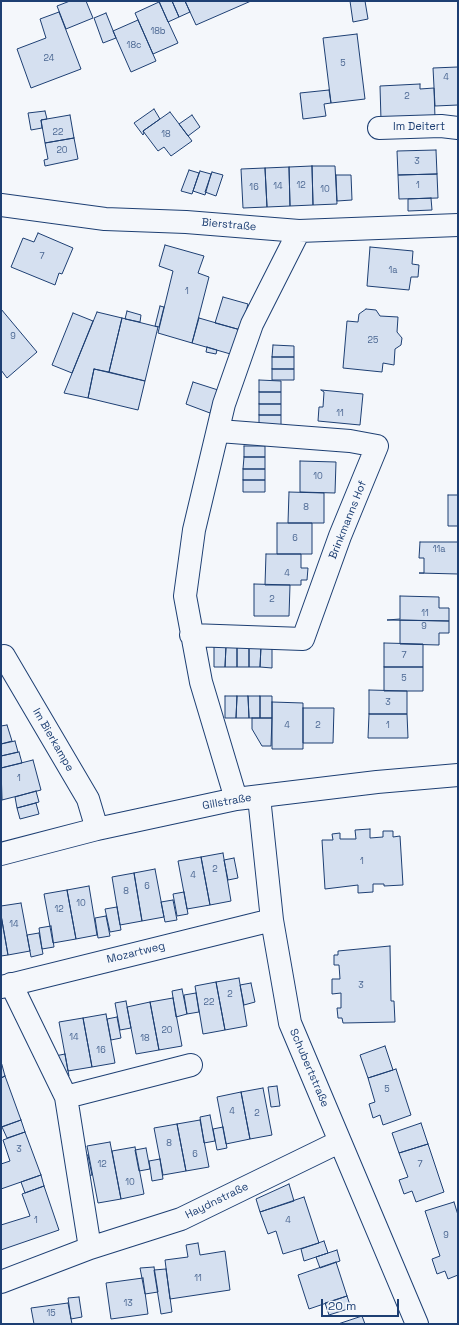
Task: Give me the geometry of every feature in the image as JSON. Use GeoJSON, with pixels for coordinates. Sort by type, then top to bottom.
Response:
{"type":"FeatureCollection","features":[{"type":"Feature","properties":{"kind":"street","name":"Im Deitert"},"geometry":{"type":"LineString","coordinates":[[379,128],[441,126],[458,128]]}},
{"type":"Feature","properties":{"kind":"street","name":"Bierstraße"},"geometry":{"type":"LineString","coordinates":[[1,205],[105,219],[186,222],[299,231],[458,225]]}},
{"type":"Feature","properties":{"kind":"street"},"geometry":{"type":"LineString","coordinates":[[236,799],[201,682],[191,635],[185,596],[194,530],[204,483],[219,431],[224,404],[252,324],[299,231]]}},
{"type":"Feature","properties":{"kind":"street","name":"Brinkmanns Hof"},"geometry":{"type":"LineString","coordinates":[[191,635],[303,639],[340,536],[369,470],[377,446],[350,441],[219,431]]}},
{"type":"Feature","properties":{"kind":"street","name":"Im Bierkampe"},"geometry":{"type":"LineString","coordinates":[[1,658],[4,656],[88,800],[97,829]]}},
{"type":"Feature","properties":{"kind":"street","name":"Gillstraße"},"geometry":{"type":"LineString","coordinates":[[1,854],[97,829],[236,799],[377,782],[458,775]]}},
{"type":"Feature","properties":{"kind":"street","name":"Schubertstraße"},"geometry":{"type":"LineString","coordinates":[[259,797],[272,920],[290,1023],[417,1324]]}},
{"type":"Feature","properties":{"kind":"street","name":"Mozartweg"},"geometry":{"type":"LineString","coordinates":[[6,985],[272,920]]}},
{"type":"Feature","properties":{"kind":"street"},"geometry":{"type":"LineString","coordinates":[[6,985],[66,1097],[90,1248]]}},
{"type":"Feature","properties":{"kind":"street"},"geometry":{"type":"LineString","coordinates":[[66,1097],[192,1065]]}},
{"type":"Feature","properties":{"kind":"street","name":"Haydnstraße"},"geometry":{"type":"LineString","coordinates":[[1,1282],[90,1248],[181,1219],[339,1142]]}},
{"type":"Feature","properties":{"kind":"building"},"geometry":{"type":"Polygon","coordinates":[[[70,1],[86,1],[93,18],[66,29],[57,6],[70,1]]]}},
{"type":"Feature","properties":{"kind":"building"},"geometry":{"type":"Polygon","coordinates":[[[159,1],[172,1],[179,17],[168,22],[159,1]]]}},
{"type":"Feature","properties":{"kind":"building"},"geometry":{"type":"Polygon","coordinates":[[[172,1],[185,1],[190,12],[179,17],[172,1]]]}},
{"type":"Feature","properties":{"kind":"building"},"geometry":{"type":"Polygon","coordinates":[[[185,1],[251,1],[196,25],[185,1]]]}},
{"type":"Feature","properties":{"kind":"building"},"geometry":{"type":"Polygon","coordinates":[[[350,1],[365,1],[368,19],[353,22],[350,1]]]}},
{"type":"Feature","properties":{"kind":"building"},"geometry":{"type":"Polygon","coordinates":[[[159,2],[178,43],[153,54],[135,13],[159,2]]]}},
{"type":"Feature","properties":{"kind":"building"},"geometry":{"type":"Polygon","coordinates":[[[59,12],[81,69],[31,88],[17,49],[46,38],[40,19],[59,12]]]}},
{"type":"Feature","properties":{"kind":"building"},"geometry":{"type":"Polygon","coordinates":[[[106,13],[116,38],[103,43],[94,18],[106,13]]]}},
{"type":"Feature","properties":{"kind":"building"},"geometry":{"type":"Polygon","coordinates":[[[138,20],[156,61],[131,72],[113,31],[138,20]]]}},
{"type":"Feature","properties":{"kind":"building"},"geometry":{"type":"Polygon","coordinates":[[[357,34],[365,99],[331,103],[323,38],[357,34]]]}},
{"type":"Feature","properties":{"kind":"building"},"geometry":{"type":"Polygon","coordinates":[[[458,67],[458,105],[435,106],[433,68],[458,67]]]}},
{"type":"Feature","properties":{"kind":"building"},"geometry":{"type":"Polygon","coordinates":[[[420,84],[420,89],[434,88],[435,118],[381,120],[380,86],[420,84]]]}},
{"type":"Feature","properties":{"kind":"building"},"geometry":{"type":"Polygon","coordinates":[[[329,90],[331,103],[324,104],[326,116],[303,119],[300,93],[329,90]]]}},
{"type":"Feature","properties":{"kind":"building"},"geometry":{"type":"Polygon","coordinates":[[[154,109],[160,119],[143,131],[143,135],[134,123],[154,109]]]}},
{"type":"Feature","properties":{"kind":"building"},"geometry":{"type":"Polygon","coordinates":[[[45,111],[47,119],[41,120],[42,128],[31,130],[28,113],[45,111]]]}},
{"type":"Feature","properties":{"kind":"building"},"geometry":{"type":"Polygon","coordinates":[[[170,112],[192,141],[171,156],[164,147],[158,151],[143,131],[170,112]]]}},
{"type":"Feature","properties":{"kind":"building"},"geometry":{"type":"Polygon","coordinates":[[[70,115],[74,138],[45,143],[41,120],[70,115]]]}},
{"type":"Feature","properties":{"kind":"building"},"geometry":{"type":"Polygon","coordinates":[[[192,115],[200,127],[188,136],[179,124],[192,115]]]}},
{"type":"Feature","properties":{"kind":"building"},"geometry":{"type":"Polygon","coordinates":[[[74,138],[78,159],[45,166],[44,160],[48,159],[45,143],[74,138]]]}},
{"type":"Feature","properties":{"kind":"building"},"geometry":{"type":"Polygon","coordinates":[[[436,150],[437,174],[398,175],[397,151],[436,150]]]}},
{"type":"Feature","properties":{"kind":"building"},"geometry":{"type":"Polygon","coordinates":[[[312,166],[313,205],[290,206],[289,167],[312,166]]]}},
{"type":"Feature","properties":{"kind":"building"},"geometry":{"type":"Polygon","coordinates":[[[312,166],[335,166],[337,204],[313,205],[312,166]]]}},
{"type":"Feature","properties":{"kind":"building"},"geometry":{"type":"Polygon","coordinates":[[[289,167],[290,206],[267,207],[265,168],[289,167]]]}},
{"type":"Feature","properties":{"kind":"building"},"geometry":{"type":"Polygon","coordinates":[[[265,168],[267,207],[243,208],[241,169],[265,168]]]}},
{"type":"Feature","properties":{"kind":"building"},"geometry":{"type":"Polygon","coordinates":[[[189,170],[199,173],[192,194],[181,191],[189,170]]]}},
{"type":"Feature","properties":{"kind":"building"},"geometry":{"type":"Polygon","coordinates":[[[200,171],[211,174],[205,195],[193,191],[200,171]]]}},
{"type":"Feature","properties":{"kind":"building"},"geometry":{"type":"Polygon","coordinates":[[[212,172],[223,175],[216,196],[205,192],[212,172]]]}},
{"type":"Feature","properties":{"kind":"building"},"geometry":{"type":"Polygon","coordinates":[[[437,174],[438,198],[399,199],[398,175],[437,174]]]}},
{"type":"Feature","properties":{"kind":"building"},"geometry":{"type":"Polygon","coordinates":[[[336,175],[351,175],[352,200],[337,201],[336,175]]]}},
{"type":"Feature","properties":{"kind":"building"},"geometry":{"type":"Polygon","coordinates":[[[431,198],[432,210],[408,211],[408,199],[431,198]]]}},
{"type":"Feature","properties":{"kind":"building"},"geometry":{"type":"Polygon","coordinates":[[[38,233],[73,248],[62,274],[59,273],[55,285],[11,267],[23,238],[34,242],[38,233]]]}},
{"type":"Feature","properties":{"kind":"building"},"geometry":{"type":"Polygon","coordinates":[[[165,245],[204,256],[198,273],[209,277],[192,343],[158,333],[173,271],[159,266],[165,245]]]}},
{"type":"Feature","properties":{"kind":"building"},"geometry":{"type":"Polygon","coordinates":[[[370,247],[413,251],[412,264],[419,265],[418,277],[411,277],[409,290],[367,286],[370,247]]]}},
{"type":"Feature","properties":{"kind":"building"},"geometry":{"type":"Polygon","coordinates":[[[223,297],[248,304],[241,330],[215,323],[223,297]]]}},
{"type":"Feature","properties":{"kind":"building"},"geometry":{"type":"Polygon","coordinates":[[[160,306],[164,307],[159,327],[155,326],[160,306]]]}},
{"type":"Feature","properties":{"kind":"building"},"geometry":{"type":"Polygon","coordinates":[[[1,309],[37,352],[7,378],[1,370],[1,309]]]}},
{"type":"Feature","properties":{"kind":"building"},"geometry":{"type":"Polygon","coordinates":[[[366,309],[376,310],[380,316],[398,317],[397,332],[402,338],[401,345],[395,349],[394,365],[383,363],[382,372],[343,368],[347,321],[358,322],[359,314],[366,309]]]}},
{"type":"Feature","properties":{"kind":"building"},"geometry":{"type":"Polygon","coordinates":[[[127,311],[141,315],[140,322],[125,319],[127,311]]]}},
{"type":"Feature","properties":{"kind":"building"},"geometry":{"type":"Polygon","coordinates":[[[97,312],[122,318],[109,372],[94,369],[88,398],[64,393],[97,312]]]}},
{"type":"Feature","properties":{"kind":"building"},"geometry":{"type":"Polygon","coordinates":[[[73,313],[93,321],[72,373],[52,365],[73,313]]]}},
{"type":"Feature","properties":{"kind":"building"},"geometry":{"type":"Polygon","coordinates":[[[122,318],[158,327],[145,381],[109,372],[122,318]]]}},
{"type":"Feature","properties":{"kind":"building"},"geometry":{"type":"Polygon","coordinates":[[[199,318],[244,331],[234,355],[192,343],[199,318]]]}},
{"type":"Feature","properties":{"kind":"building"},"geometry":{"type":"Polygon","coordinates":[[[273,345],[294,346],[294,357],[272,357],[273,345]]]}},
{"type":"Feature","properties":{"kind":"building"},"geometry":{"type":"Polygon","coordinates":[[[207,347],[217,350],[216,354],[206,352],[207,347]]]}},
{"type":"Feature","properties":{"kind":"building"},"geometry":{"type":"Polygon","coordinates":[[[272,357],[294,357],[294,369],[272,369],[272,357]]]}},
{"type":"Feature","properties":{"kind":"building"},"geometry":{"type":"Polygon","coordinates":[[[94,369],[145,381],[138,410],[88,398],[94,369]]]}},
{"type":"Feature","properties":{"kind":"building"},"geometry":{"type":"Polygon","coordinates":[[[272,369],[294,369],[294,380],[272,380],[272,369]]]}},
{"type":"Feature","properties":{"kind":"building"},"geometry":{"type":"Polygon","coordinates":[[[259,380],[281,381],[281,392],[259,392],[259,380]]]}},
{"type":"Feature","properties":{"kind":"building"},"geometry":{"type":"Polygon","coordinates":[[[193,382],[218,390],[210,413],[186,404],[193,382]]]}},
{"type":"Feature","properties":{"kind":"building"},"geometry":{"type":"Polygon","coordinates":[[[321,390],[363,394],[360,425],[318,421],[319,407],[323,407],[324,392],[321,390]]]}},
{"type":"Feature","properties":{"kind":"building"},"geometry":{"type":"Polygon","coordinates":[[[259,392],[281,392],[281,404],[259,404],[259,392]]]}},
{"type":"Feature","properties":{"kind":"building"},"geometry":{"type":"Polygon","coordinates":[[[259,404],[281,404],[281,415],[259,415],[259,404]]]}},
{"type":"Feature","properties":{"kind":"building"},"geometry":{"type":"Polygon","coordinates":[[[259,415],[281,415],[281,427],[259,427],[259,415]]]}},
{"type":"Feature","properties":{"kind":"building"},"geometry":{"type":"Polygon","coordinates":[[[244,446],[265,446],[265,457],[244,457],[244,446]]]}},
{"type":"Feature","properties":{"kind":"building"},"geometry":{"type":"Polygon","coordinates":[[[244,457],[265,457],[265,469],[243,469],[244,457]]]}},
{"type":"Feature","properties":{"kind":"building"},"geometry":{"type":"Polygon","coordinates":[[[300,461],[336,462],[335,493],[300,492],[300,461]]]}},
{"type":"Feature","properties":{"kind":"building"},"geometry":{"type":"Polygon","coordinates":[[[243,469],[265,469],[265,480],[243,480],[243,469]]]}},
{"type":"Feature","properties":{"kind":"building"},"geometry":{"type":"Polygon","coordinates":[[[243,480],[265,480],[265,492],[243,492],[243,480]]]}},
{"type":"Feature","properties":{"kind":"building"},"geometry":{"type":"Polygon","coordinates":[[[289,492],[324,493],[324,523],[288,523],[289,492]]]}},
{"type":"Feature","properties":{"kind":"building"},"geometry":{"type":"Polygon","coordinates":[[[448,495],[458,495],[458,526],[448,526],[448,495]]]}},
{"type":"Feature","properties":{"kind":"building"},"geometry":{"type":"Polygon","coordinates":[[[277,523],[312,523],[312,554],[277,554],[277,523]]]}},
{"type":"Feature","properties":{"kind":"building"},"geometry":{"type":"Polygon","coordinates":[[[420,542],[458,542],[458,574],[419,573],[424,573],[424,558],[419,558],[420,542]]]}},
{"type":"Feature","properties":{"kind":"building"},"geometry":{"type":"Polygon","coordinates":[[[266,554],[301,554],[301,568],[308,568],[307,580],[301,580],[301,585],[265,585],[266,554]]]}},
{"type":"Feature","properties":{"kind":"building"},"geometry":{"type":"Polygon","coordinates":[[[254,584],[290,585],[289,616],[254,616],[254,584]]]}},
{"type":"Feature","properties":{"kind":"building"},"geometry":{"type":"Polygon","coordinates":[[[400,596],[439,597],[439,608],[449,608],[449,621],[387,620],[400,619],[400,596]]]}},
{"type":"Feature","properties":{"kind":"building"},"geometry":{"type":"Polygon","coordinates":[[[400,620],[449,621],[449,633],[439,633],[439,645],[400,644],[400,620]]]}},
{"type":"Feature","properties":{"kind":"building"},"geometry":{"type":"Polygon","coordinates":[[[384,643],[423,644],[423,667],[384,667],[384,643]]]}},
{"type":"Feature","properties":{"kind":"building"},"geometry":{"type":"Polygon","coordinates":[[[214,646],[226,646],[225,667],[214,667],[214,646]]]}},
{"type":"Feature","properties":{"kind":"building"},"geometry":{"type":"Polygon","coordinates":[[[226,646],[237,646],[237,667],[225,667],[226,646]]]}},
{"type":"Feature","properties":{"kind":"building"},"geometry":{"type":"Polygon","coordinates":[[[237,646],[249,646],[249,667],[237,667],[237,646]]]}},
{"type":"Feature","properties":{"kind":"building"},"geometry":{"type":"Polygon","coordinates":[[[249,646],[261,646],[260,667],[249,667],[249,646]]]}},
{"type":"Feature","properties":{"kind":"building"},"geometry":{"type":"Polygon","coordinates":[[[261,646],[272,646],[272,668],[260,667],[261,646]]]}},
{"type":"Feature","properties":{"kind":"building"},"geometry":{"type":"Polygon","coordinates":[[[384,667],[423,667],[423,691],[384,691],[384,667]]]}},
{"type":"Feature","properties":{"kind":"building"},"geometry":{"type":"Polygon","coordinates":[[[369,690],[407,691],[407,714],[369,714],[369,690]]]}},
{"type":"Feature","properties":{"kind":"building"},"geometry":{"type":"Polygon","coordinates":[[[225,696],[237,696],[236,718],[225,718],[225,696]]]}},
{"type":"Feature","properties":{"kind":"building"},"geometry":{"type":"Polygon","coordinates":[[[237,696],[248,696],[249,718],[236,718],[237,696]]]}},
{"type":"Feature","properties":{"kind":"building"},"geometry":{"type":"Polygon","coordinates":[[[248,696],[260,696],[260,718],[249,718],[248,696]]]}},
{"type":"Feature","properties":{"kind":"building"},"geometry":{"type":"Polygon","coordinates":[[[260,696],[272,696],[272,718],[260,718],[260,696]]]}},
{"type":"Feature","properties":{"kind":"building"},"geometry":{"type":"Polygon","coordinates":[[[272,702],[303,703],[303,749],[272,749],[272,702]]]}},
{"type":"Feature","properties":{"kind":"building"},"geometry":{"type":"Polygon","coordinates":[[[303,708],[334,708],[333,743],[303,743],[303,708]]]}},
{"type":"Feature","properties":{"kind":"building"},"geometry":{"type":"Polygon","coordinates":[[[369,714],[407,714],[408,738],[368,738],[369,714]]]}},
{"type":"Feature","properties":{"kind":"building"},"geometry":{"type":"Polygon","coordinates":[[[252,718],[272,718],[271,746],[262,746],[252,729],[252,718]]]}},
{"type":"Feature","properties":{"kind":"building"},"geometry":{"type":"Polygon","coordinates":[[[7,725],[12,741],[1,744],[1,726],[7,725]]]}},
{"type":"Feature","properties":{"kind":"building"},"geometry":{"type":"Polygon","coordinates":[[[15,741],[18,752],[1,756],[1,744],[15,741]]]}},
{"type":"Feature","properties":{"kind":"building"},"geometry":{"type":"Polygon","coordinates":[[[19,752],[22,763],[1,768],[1,756],[19,752]]]}},
{"type":"Feature","properties":{"kind":"building"},"geometry":{"type":"Polygon","coordinates":[[[33,760],[41,790],[2,800],[1,768],[33,760]]]}},
{"type":"Feature","properties":{"kind":"building"},"geometry":{"type":"Polygon","coordinates":[[[36,791],[39,802],[17,808],[15,797],[36,791]]]}},
{"type":"Feature","properties":{"kind":"building"},"geometry":{"type":"Polygon","coordinates":[[[36,803],[39,814],[20,819],[17,808],[36,803]]]}},
{"type":"Feature","properties":{"kind":"building"},"geometry":{"type":"Polygon","coordinates":[[[370,829],[370,838],[383,837],[383,831],[393,831],[393,837],[400,836],[403,885],[384,886],[384,884],[373,884],[373,892],[358,893],[358,885],[325,889],[322,840],[333,840],[332,834],[340,833],[340,839],[356,839],[355,830],[370,829]]]}},
{"type":"Feature","properties":{"kind":"building"},"geometry":{"type":"Polygon","coordinates":[[[223,853],[231,901],[210,905],[201,857],[223,853]]]}},
{"type":"Feature","properties":{"kind":"building"},"geometry":{"type":"Polygon","coordinates":[[[201,857],[210,905],[187,909],[178,861],[201,857]]]}},
{"type":"Feature","properties":{"kind":"building"},"geometry":{"type":"Polygon","coordinates":[[[234,858],[238,878],[228,880],[224,860],[234,858]]]}},
{"type":"Feature","properties":{"kind":"building"},"geometry":{"type":"Polygon","coordinates":[[[155,869],[164,917],[142,921],[134,873],[155,869]]]}},
{"type":"Feature","properties":{"kind":"building"},"geometry":{"type":"Polygon","coordinates":[[[134,873],[142,921],[120,925],[112,877],[134,873]]]}},
{"type":"Feature","properties":{"kind":"building"},"geometry":{"type":"Polygon","coordinates":[[[89,886],[97,935],[76,939],[67,890],[89,886]]]}},
{"type":"Feature","properties":{"kind":"building"},"geometry":{"type":"Polygon","coordinates":[[[67,890],[76,939],[53,943],[44,894],[67,890]]]}},
{"type":"Feature","properties":{"kind":"building"},"geometry":{"type":"Polygon","coordinates":[[[184,892],[188,914],[177,916],[173,894],[184,892]]]}},
{"type":"Feature","properties":{"kind":"building"},"geometry":{"type":"Polygon","coordinates":[[[173,900],[177,920],[165,922],[161,902],[173,900]]]}},
{"type":"Feature","properties":{"kind":"building"},"geometry":{"type":"Polygon","coordinates":[[[21,903],[30,951],[8,955],[1,915],[1,906],[21,903]]]}},
{"type":"Feature","properties":{"kind":"building"},"geometry":{"type":"Polygon","coordinates":[[[117,907],[121,930],[110,932],[105,909],[117,907]]]}},
{"type":"Feature","properties":{"kind":"building"},"geometry":{"type":"Polygon","coordinates":[[[1,915],[8,955],[1,956],[1,915]]]}},
{"type":"Feature","properties":{"kind":"building"},"geometry":{"type":"Polygon","coordinates":[[[106,916],[110,936],[98,938],[95,918],[106,916]]]}},
{"type":"Feature","properties":{"kind":"building"},"geometry":{"type":"Polygon","coordinates":[[[51,926],[54,947],[42,949],[39,928],[51,926]]]}},
{"type":"Feature","properties":{"kind":"building"},"geometry":{"type":"Polygon","coordinates":[[[39,933],[43,954],[31,957],[27,935],[39,933]]]}},
{"type":"Feature","properties":{"kind":"building"},"geometry":{"type":"Polygon","coordinates":[[[390,946],[391,1001],[394,1001],[395,1022],[343,1023],[342,1018],[338,1018],[337,1008],[341,1008],[341,993],[332,994],[332,979],[340,979],[339,965],[334,965],[334,955],[338,955],[338,951],[390,946]]]}},
{"type":"Feature","properties":{"kind":"building"},"geometry":{"type":"Polygon","coordinates":[[[239,978],[247,1026],[225,1030],[216,982],[239,978]]]}},
{"type":"Feature","properties":{"kind":"building"},"geometry":{"type":"Polygon","coordinates":[[[216,982],[225,1030],[203,1034],[195,986],[216,982]]]}},
{"type":"Feature","properties":{"kind":"building"},"geometry":{"type":"Polygon","coordinates":[[[251,983],[255,1002],[244,1005],[240,985],[251,983]]]}},
{"type":"Feature","properties":{"kind":"building"},"geometry":{"type":"Polygon","coordinates":[[[182,989],[187,1014],[176,1017],[172,991],[182,989]]]}},
{"type":"Feature","properties":{"kind":"building"},"geometry":{"type":"Polygon","coordinates":[[[196,993],[199,1012],[187,1014],[184,995],[196,993]]]}},
{"type":"Feature","properties":{"kind":"building"},"geometry":{"type":"Polygon","coordinates":[[[173,998],[182,1046],[159,1050],[150,1002],[173,998]]]}},
{"type":"Feature","properties":{"kind":"building"},"geometry":{"type":"Polygon","coordinates":[[[126,1001],[131,1028],[120,1030],[115,1003],[126,1001]]]}},
{"type":"Feature","properties":{"kind":"building"},"geometry":{"type":"Polygon","coordinates":[[[150,1002],[159,1050],[136,1054],[127,1007],[150,1002]]]}},
{"type":"Feature","properties":{"kind":"building"},"geometry":{"type":"Polygon","coordinates":[[[106,1014],[115,1063],[92,1067],[83,1018],[106,1014]]]}},
{"type":"Feature","properties":{"kind":"building"},"geometry":{"type":"Polygon","coordinates":[[[117,1017],[121,1038],[111,1040],[107,1019],[117,1017]]]}},
{"type":"Feature","properties":{"kind":"building"},"geometry":{"type":"Polygon","coordinates":[[[83,1018],[92,1067],[68,1071],[59,1022],[83,1018]]]}},
{"type":"Feature","properties":{"kind":"building"},"geometry":{"type":"Polygon","coordinates":[[[385,1046],[393,1070],[368,1078],[360,1055],[385,1046]]]}},
{"type":"Feature","properties":{"kind":"building"},"geometry":{"type":"Polygon","coordinates":[[[65,1054],[69,1076],[59,1077],[55,1056],[65,1054]]]}},
{"type":"Feature","properties":{"kind":"building"},"geometry":{"type":"Polygon","coordinates":[[[2,1065],[5,1076],[1,1078],[1,1066],[2,1065]]]}},
{"type":"Feature","properties":{"kind":"building"},"geometry":{"type":"Polygon","coordinates":[[[396,1069],[411,1115],[383,1125],[380,1115],[373,1118],[369,1104],[375,1102],[368,1078],[396,1069]]]}},
{"type":"Feature","properties":{"kind":"building"},"geometry":{"type":"Polygon","coordinates":[[[5,1076],[21,1120],[1,1127],[1,1078],[5,1076]]]}},
{"type":"Feature","properties":{"kind":"building"},"geometry":{"type":"Polygon","coordinates":[[[277,1086],[280,1106],[271,1107],[268,1087],[277,1086]]]}},
{"type":"Feature","properties":{"kind":"building"},"geometry":{"type":"Polygon","coordinates":[[[263,1088],[272,1135],[250,1139],[241,1092],[263,1088]]]}},
{"type":"Feature","properties":{"kind":"building"},"geometry":{"type":"Polygon","coordinates":[[[241,1092],[250,1139],[226,1144],[217,1097],[241,1092]]]}},
{"type":"Feature","properties":{"kind":"building"},"geometry":{"type":"Polygon","coordinates":[[[210,1115],[215,1141],[204,1143],[200,1117],[210,1115]]]}},
{"type":"Feature","properties":{"kind":"building"},"geometry":{"type":"Polygon","coordinates":[[[21,1120],[25,1132],[7,1138],[2,1127],[21,1120]]]}},
{"type":"Feature","properties":{"kind":"building"},"geometry":{"type":"Polygon","coordinates":[[[200,1120],[209,1167],[186,1171],[177,1124],[200,1120]]]}},
{"type":"Feature","properties":{"kind":"building"},"geometry":{"type":"Polygon","coordinates":[[[421,1123],[428,1144],[399,1153],[392,1133],[421,1123]]]}},
{"type":"Feature","properties":{"kind":"building"},"geometry":{"type":"Polygon","coordinates":[[[177,1124],[186,1171],[163,1175],[154,1128],[177,1124]]]}},
{"type":"Feature","properties":{"kind":"building"},"geometry":{"type":"Polygon","coordinates":[[[223,1127],[227,1148],[217,1150],[213,1129],[223,1127]]]}},
{"type":"Feature","properties":{"kind":"building"},"geometry":{"type":"Polygon","coordinates":[[[25,1132],[41,1175],[1,1189],[1,1164],[10,1161],[3,1140],[25,1132]]]}},
{"type":"Feature","properties":{"kind":"building"},"geometry":{"type":"Polygon","coordinates":[[[110,1142],[121,1199],[98,1203],[87,1146],[110,1142]]]}},
{"type":"Feature","properties":{"kind":"building"},"geometry":{"type":"Polygon","coordinates":[[[428,1144],[444,1192],[416,1202],[412,1191],[404,1194],[399,1180],[408,1177],[399,1153],[428,1144]]]}},
{"type":"Feature","properties":{"kind":"building"},"geometry":{"type":"Polygon","coordinates":[[[135,1147],[144,1194],[121,1199],[112,1151],[135,1147]]]}},
{"type":"Feature","properties":{"kind":"building"},"geometry":{"type":"Polygon","coordinates":[[[146,1148],[150,1169],[139,1171],[135,1150],[146,1148]]]}},
{"type":"Feature","properties":{"kind":"building"},"geometry":{"type":"Polygon","coordinates":[[[88,1155],[92,1175],[82,1177],[78,1158],[88,1155]]]}},
{"type":"Feature","properties":{"kind":"building"},"geometry":{"type":"Polygon","coordinates":[[[160,1159],[163,1179],[152,1181],[149,1161],[160,1159]]]}},
{"type":"Feature","properties":{"kind":"building"},"geometry":{"type":"Polygon","coordinates":[[[41,1175],[44,1186],[25,1193],[21,1182],[41,1175]]]}},
{"type":"Feature","properties":{"kind":"building"},"geometry":{"type":"Polygon","coordinates":[[[289,1184],[294,1201],[260,1212],[256,1199],[289,1184]]]}},
{"type":"Feature","properties":{"kind":"building"},"geometry":{"type":"Polygon","coordinates":[[[44,1186],[59,1230],[1,1250],[1,1225],[30,1216],[22,1194],[44,1186]]]}},
{"type":"Feature","properties":{"kind":"building"},"geometry":{"type":"Polygon","coordinates":[[[304,1197],[319,1243],[283,1254],[276,1231],[268,1234],[260,1212],[304,1197]]]}},
{"type":"Feature","properties":{"kind":"building"},"geometry":{"type":"Polygon","coordinates":[[[454,1202],[458,1215],[458,1275],[448,1279],[445,1271],[437,1274],[432,1259],[440,1256],[425,1211],[454,1202]]]}},
{"type":"Feature","properties":{"kind":"building"},"geometry":{"type":"Polygon","coordinates":[[[324,1241],[328,1253],[304,1261],[301,1249],[324,1241]]]}},
{"type":"Feature","properties":{"kind":"building"},"geometry":{"type":"Polygon","coordinates":[[[198,1243],[200,1255],[225,1251],[230,1290],[170,1299],[165,1260],[188,1257],[186,1245],[198,1243]]]}},
{"type":"Feature","properties":{"kind":"building"},"geometry":{"type":"Polygon","coordinates":[[[337,1250],[340,1261],[320,1268],[316,1257],[337,1250]]]}},
{"type":"Feature","properties":{"kind":"building"},"geometry":{"type":"Polygon","coordinates":[[[336,1262],[347,1296],[309,1309],[298,1275],[336,1262]]]}},
{"type":"Feature","properties":{"kind":"building"},"geometry":{"type":"Polygon","coordinates":[[[154,1267],[158,1292],[145,1294],[140,1268],[154,1267]]]}},
{"type":"Feature","properties":{"kind":"building"},"geometry":{"type":"Polygon","coordinates":[[[166,1269],[172,1312],[161,1314],[154,1270],[166,1269]]]}},
{"type":"Feature","properties":{"kind":"building"},"geometry":{"type":"Polygon","coordinates":[[[143,1278],[148,1314],[111,1319],[106,1283],[143,1278]]]}},
{"type":"Feature","properties":{"kind":"building"},"geometry":{"type":"Polygon","coordinates":[[[347,1296],[351,1308],[329,1315],[325,1303],[347,1296]]]}},
{"type":"Feature","properties":{"kind":"building"},"geometry":{"type":"Polygon","coordinates":[[[79,1297],[82,1317],[71,1319],[68,1298],[79,1297]]]}},
{"type":"Feature","properties":{"kind":"building"},"geometry":{"type":"Polygon","coordinates":[[[68,1303],[72,1324],[34,1324],[31,1308],[68,1303]]]}},
{"type":"Feature","properties":{"kind":"building"},"geometry":{"type":"Polygon","coordinates":[[[362,1316],[365,1324],[338,1324],[362,1316]]]}}]}
